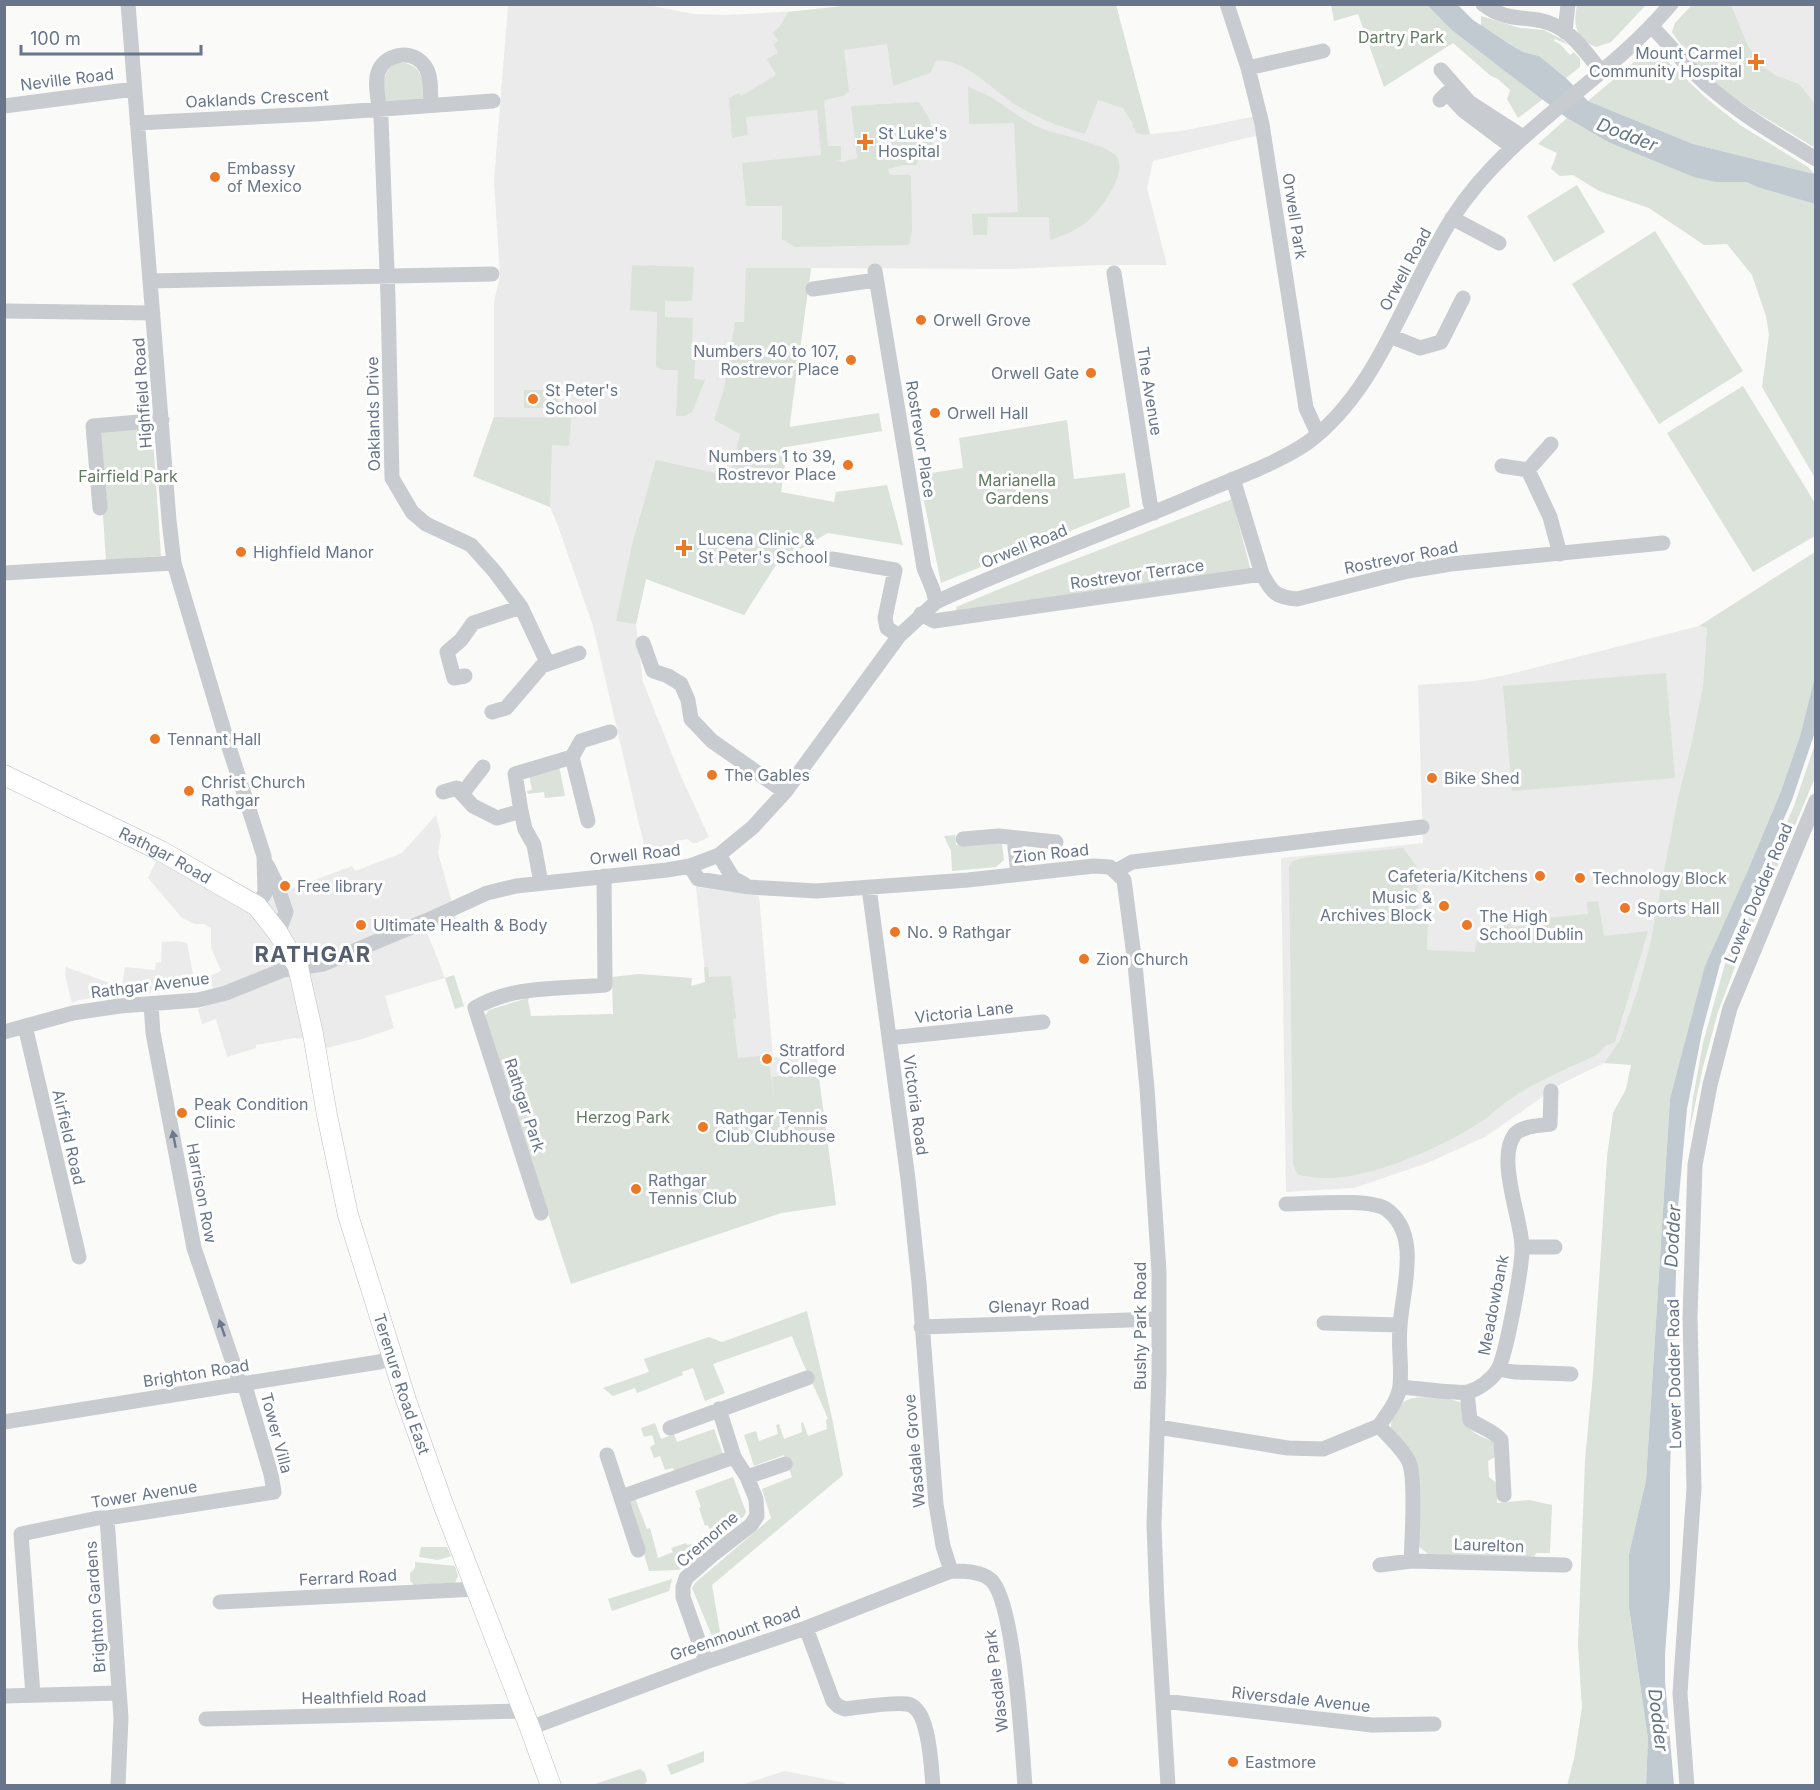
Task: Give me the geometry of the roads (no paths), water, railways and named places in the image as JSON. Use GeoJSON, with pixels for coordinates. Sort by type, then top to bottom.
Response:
{"type":"FeatureCollection","features":[{"type":"Feature","properties":{"kind":"main road","name":"Rathgar Road"},"geometry":{"type":"LineString","coordinates":[[4,775],[161,851],[257,906],[278,933],[298,968]]}},
{"type":"Feature","properties":{"kind":"main road","name":"Terenure Road East"},"geometry":{"type":"LineString","coordinates":[[298,968],[314,1034],[327,1115],[348,1215],[393,1358],[440,1495],[551,1785]]}},
{"type":"Feature","properties":{"kind":"street","name":"Highfield Road"},"geometry":{"type":"LineString","coordinates":[[128,4],[174,563],[264,856],[265,893],[257,906]]}},
{"type":"Feature","properties":{"kind":"street","name":"Orwell Park"},"geometry":{"type":"LineString","coordinates":[[1227,4],[1248,68],[1262,124],[1306,408],[1318,434]]}},
{"type":"Feature","properties":{"kind":"street"},"geometry":{"type":"LineString","coordinates":[[1483,4],[1496,14],[1553,24],[1576,41],[1595,75]]}},
{"type":"Feature","properties":{"kind":"street"},"geometry":{"type":"LineString","coordinates":[[1565,32],[1568,4]]}},
{"type":"Feature","properties":{"kind":"street","name":"Orwell Road"},"geometry":{"type":"LineString","coordinates":[[298,968],[323,964],[428,921],[487,893],[516,886],[690,866],[719,855],[753,827],[785,792],[899,636],[936,602],[1233,479],[1295,450],[1318,434],[1337,415],[1357,389],[1390,336],[1452,218],[1476,184],[1517,142],[1652,27],[1671,4]]}},
{"type":"Feature","properties":{"kind":"street"},"geometry":{"type":"LineString","coordinates":[[1652,27],[1690,69],[1722,98],[1815,159]]}},
{"type":"Feature","properties":{"kind":"street"},"geometry":{"type":"LineString","coordinates":[[1248,68],[1323,51]]}},
{"type":"Feature","properties":{"kind":"street"},"geometry":{"type":"LineString","coordinates":[[380,113],[377,86],[380,69],[390,57],[399,55],[415,57],[427,69],[431,105]]}},
{"type":"Feature","properties":{"kind":"street"},"geometry":{"type":"LineString","coordinates":[[1441,70],[1469,102],[1517,142]]}},
{"type":"Feature","properties":{"kind":"street","name":"Neville Road"},"geometry":{"type":"LineString","coordinates":[[4,106],[134,89]]}},
{"type":"Feature","properties":{"kind":"street"},"geometry":{"type":"LineString","coordinates":[[1440,99],[1448,93],[1464,111],[1517,142]]}},
{"type":"Feature","properties":{"kind":"street","name":"Oaklands Crescent"},"geometry":{"type":"LineString","coordinates":[[137,123],[380,113],[431,105],[493,101]]}},
{"type":"Feature","properties":{"kind":"street","name":"Oaklands Drive"},"geometry":{"type":"LineString","coordinates":[[380,113],[392,477],[412,512],[426,524],[471,545],[495,572],[521,607],[547,662]]}},
{"type":"Feature","properties":{"kind":"street"},"geometry":{"type":"LineString","coordinates":[[1452,218],[1499,243]]}},
{"type":"Feature","properties":{"kind":"street","name":"The Avenue"},"geometry":{"type":"LineString","coordinates":[[1114,273],[1148,493],[1154,513]]}},
{"type":"Feature","properties":{"kind":"street"},"geometry":{"type":"LineString","coordinates":[[150,281],[492,274]]}},
{"type":"Feature","properties":{"kind":"street","name":"Rostrevor Place"},"geometry":{"type":"LineString","coordinates":[[813,289],[875,275],[924,568],[936,602]]}},
{"type":"Feature","properties":{"kind":"street"},"geometry":{"type":"LineString","coordinates":[[1390,336],[1420,348],[1441,342],[1463,298]]}},
{"type":"Feature","properties":{"kind":"street"},"geometry":{"type":"LineString","coordinates":[[4,311],[153,313]]}},
{"type":"Feature","properties":{"kind":"street"},"geometry":{"type":"LineString","coordinates":[[100,508],[93,426],[162,420]]}},
{"type":"Feature","properties":{"kind":"street"},"geometry":{"type":"LineString","coordinates":[[1528,470],[1551,444]]}},
{"type":"Feature","properties":{"kind":"street"},"geometry":{"type":"LineString","coordinates":[[1503,465],[1528,470]]}},
{"type":"Feature","properties":{"kind":"street"},"geometry":{"type":"LineString","coordinates":[[1528,470],[1550,517],[1560,554]]}},
{"type":"Feature","properties":{"kind":"street"},"geometry":{"type":"LineString","coordinates":[[1233,479],[1262,574]]}},
{"type":"Feature","properties":{"kind":"street","name":"Rostrevor Road"},"geometry":{"type":"LineString","coordinates":[[1262,574],[1271,590],[1282,597],[1297,598],[1408,571],[1451,564],[1663,543]]}},
{"type":"Feature","properties":{"kind":"street"},"geometry":{"type":"LineString","coordinates":[[832,559],[896,570],[885,618],[887,628],[899,636]]}},
{"type":"Feature","properties":{"kind":"street"},"geometry":{"type":"LineString","coordinates":[[4,573],[174,563]]}},
{"type":"Feature","properties":{"kind":"street","name":"Rostrevor Terrace"},"geometry":{"type":"LineString","coordinates":[[921,614],[934,621],[1262,574]]}},
{"type":"Feature","properties":{"kind":"street"},"geometry":{"type":"LineString","coordinates":[[454,679],[447,652],[461,640],[473,623],[521,607]]}},
{"type":"Feature","properties":{"kind":"street"},"geometry":{"type":"LineString","coordinates":[[643,643],[653,671],[681,684],[688,700],[691,719],[712,741],[785,792]]}},
{"type":"Feature","properties":{"kind":"street"},"geometry":{"type":"LineString","coordinates":[[492,712],[506,708],[547,662],[579,653]]}},
{"type":"Feature","properties":{"kind":"street"},"geometry":{"type":"LineString","coordinates":[[588,821],[572,757],[581,741],[610,732]]}},
{"type":"Feature","properties":{"kind":"street"},"geometry":{"type":"LineString","coordinates":[[541,883],[534,845],[525,829],[520,811],[515,774],[572,757]]}},
{"type":"Feature","properties":{"kind":"street"},"geometry":{"type":"LineString","coordinates":[[462,794],[483,767]]}},
{"type":"Feature","properties":{"kind":"street"},"geometry":{"type":"LineString","coordinates":[[443,792],[457,788],[473,806],[496,818],[520,811]]}},
{"type":"Feature","properties":{"kind":"street","name":"Lower Dodder Road"},"geometry":{"type":"LineString","coordinates":[[1687,1785],[1680,1693],[1694,1488],[1690,1311],[1695,1165],[1710,1085],[1730,1008],[1815,801]]}},
{"type":"Feature","properties":{"kind":"street","name":"Zion Road"},"geometry":{"type":"LineString","coordinates":[[690,866],[698,879],[749,887],[816,891],[1094,866],[1106,866],[1116,871],[1132,862],[1422,827]]}},
{"type":"Feature","properties":{"kind":"street"},"geometry":{"type":"LineString","coordinates":[[963,838],[999,836],[1056,842]]}},
{"type":"Feature","properties":{"kind":"street"},"geometry":{"type":"LineString","coordinates":[[1014,838],[1018,874]]}},
{"type":"Feature","properties":{"kind":"street"},"geometry":{"type":"LineString","coordinates":[[719,855],[733,878],[749,887]]}},
{"type":"Feature","properties":{"kind":"street"},"geometry":{"type":"LineString","coordinates":[[264,856],[286,912],[278,933]]}},
{"type":"Feature","properties":{"kind":"street","name":"Bushy Park Road"},"geometry":{"type":"LineString","coordinates":[[1116,871],[1124,880],[1127,894],[1148,1088],[1155,1192],[1159,1319],[1154,1525],[1168,1785]]}},
{"type":"Feature","properties":{"kind":"street","name":"Rathgar Park"},"geometry":{"type":"LineString","coordinates":[[541,1213],[475,1008],[507,993],[605,985],[604,876]]}},
{"type":"Feature","properties":{"kind":"street","name":"Victoria Road"},"geometry":{"type":"LineString","coordinates":[[869,888],[908,1179],[919,1283],[921,1327]]}},
{"type":"Feature","properties":{"kind":"street","name":"Rathgar Avenue"},"geometry":{"type":"LineString","coordinates":[[4,1032],[73,1014],[208,998],[283,970],[298,968]]}},
{"type":"Feature","properties":{"kind":"street","name":"Harrison Row"},"geometry":{"type":"LineString","coordinates":[[151,1004],[153,1033],[194,1248],[242,1383]]}},
{"type":"Feature","properties":{"kind":"street","name":"Victoria Lane"},"geometry":{"type":"LineString","coordinates":[[889,1038],[1043,1022]]}},
{"type":"Feature","properties":{"kind":"street","name":"Airfield Road"},"geometry":{"type":"LineString","coordinates":[[25,1026],[79,1257]]}},
{"type":"Feature","properties":{"kind":"street","name":"Meadowbank"},"geometry":{"type":"LineString","coordinates":[[1467,1392],[1483,1385],[1498,1370],[1514,1305],[1522,1247],[1508,1162],[1510,1146],[1515,1134],[1523,1129],[1550,1124],[1551,1091]]}},
{"type":"Feature","properties":{"kind":"street"},"geometry":{"type":"LineString","coordinates":[[1158,1427],[1288,1448],[1323,1449],[1379,1426],[1392,1407],[1400,1387],[1400,1325],[1407,1258],[1398,1220],[1386,1201],[1286,1204]]}},
{"type":"Feature","properties":{"kind":"street","name":"Meadowbank"},"geometry":{"type":"LineString","coordinates":[[1522,1247],[1556,1247]]}},
{"type":"Feature","properties":{"kind":"street","name":"Glenayr Road"},"geometry":{"type":"LineString","coordinates":[[921,1327],[1159,1319]]}},
{"type":"Feature","properties":{"kind":"street"},"geometry":{"type":"LineString","coordinates":[[1324,1323],[1400,1325]]}},
{"type":"Feature","properties":{"kind":"street","name":"Wasdale Grove"},"geometry":{"type":"LineString","coordinates":[[921,1327],[936,1504],[943,1546],[951,1571]]}},
{"type":"Feature","properties":{"kind":"street","name":"Brighton Road"},"geometry":{"type":"LineString","coordinates":[[4,1422],[380,1362],[393,1358]]}},
{"type":"Feature","properties":{"kind":"street","name":"Meadowbank"},"geometry":{"type":"LineString","coordinates":[[1498,1370],[1571,1374]]}},
{"type":"Feature","properties":{"kind":"street"},"geometry":{"type":"LineString","coordinates":[[670,1428],[807,1378]]}},
{"type":"Feature","properties":{"kind":"street","name":"Tower Villa"},"geometry":{"type":"LineString","coordinates":[[242,1383],[271,1474],[274,1492]]}},
{"type":"Feature","properties":{"kind":"street"},"geometry":{"type":"LineString","coordinates":[[1400,1387],[1467,1392],[1470,1420],[1497,1435],[1501,1440],[1504,1495]]}},
{"type":"Feature","properties":{"kind":"street","name":"Cremorne"},"geometry":{"type":"LineString","coordinates":[[706,1662],[683,1597],[686,1578],[743,1532],[757,1516],[756,1499],[747,1477],[734,1457],[719,1409]]}},
{"type":"Feature","properties":{"kind":"street"},"geometry":{"type":"LineString","coordinates":[[1379,1426],[1410,1464],[1412,1481],[1411,1561]]}},
{"type":"Feature","properties":{"kind":"street"},"geometry":{"type":"LineString","coordinates":[[607,1455],[638,1550]]}},
{"type":"Feature","properties":{"kind":"street"},"geometry":{"type":"LineString","coordinates":[[621,1497],[734,1457]]}},
{"type":"Feature","properties":{"kind":"street"},"geometry":{"type":"LineString","coordinates":[[747,1477],[785,1464]]}},
{"type":"Feature","properties":{"kind":"street","name":"Tower Avenue"},"geometry":{"type":"LineString","coordinates":[[33,1695],[21,1534],[98,1518],[274,1492]]}},
{"type":"Feature","properties":{"kind":"street","name":"Brighton Gardens"},"geometry":{"type":"LineString","coordinates":[[107,1518],[121,1718],[118,1785]]}},
{"type":"Feature","properties":{"kind":"street","name":"Laurelton"},"geometry":{"type":"LineString","coordinates":[[1380,1565],[1411,1561],[1565,1566]]}},
{"type":"Feature","properties":{"kind":"street","name":"Greenmount Road"},"geometry":{"type":"LineString","coordinates":[[527,1719],[806,1628],[951,1571]]}},
{"type":"Feature","properties":{"kind":"street","name":"Wasdale Park"},"geometry":{"type":"LineString","coordinates":[[951,1571],[981,1575],[991,1581],[1002,1605],[1013,1646],[1025,1785]]}},
{"type":"Feature","properties":{"kind":"street","name":"Ferrard Road"},"geometry":{"type":"LineString","coordinates":[[220,1602],[477,1589]]}},
{"type":"Feature","properties":{"kind":"street"},"geometry":{"type":"LineString","coordinates":[[806,1628],[833,1701],[837,1706],[845,1708],[908,1704],[919,1711],[925,1725],[933,1785]]}},
{"type":"Feature","properties":{"kind":"street"},"geometry":{"type":"LineString","coordinates":[[4,1696],[119,1693]]}},
{"type":"Feature","properties":{"kind":"street","name":"Riversdale Avenue"},"geometry":{"type":"LineString","coordinates":[[1163,1701],[1372,1725],[1434,1724]]}},
{"type":"Feature","properties":{"kind":"street","name":"Healthfield Road"},"geometry":{"type":"LineString","coordinates":[[206,1719],[527,1719]]}},
{"type":"Feature","properties":{"kind":"water","name":"Dodder"},"geometry":{"type":"Polygon","coordinates":[[[1427,5],[1458,5],[1473,20],[1508,43],[1523,52],[1539,56],[1566,78],[1588,101],[1693,144],[1815,174],[1815,204],[1746,182],[1716,182],[1694,177],[1608,142],[1567,118],[1502,69],[1452,30],[1427,5]]]}},
{"type":"Feature","properties":{"kind":"water","name":"Dodder"},"geometry":{"type":"Polygon","coordinates":[[[1815,676],[1815,732],[1792,800],[1720,964],[1702,1032],[1687,1109],[1678,1207],[1670,1473],[1670,1587],[1665,1654],[1665,1681],[1674,1785],[1646,1785],[1648,1739],[1629,1608],[1629,1554],[1646,1480],[1670,1099],[1705,966],[1781,791],[1800,736],[1815,676]]]}},
{"type":"Feature","properties":{"kind":"place","name":"Mount Carmel Community Hospital"},"geometry":{"type":"Point","coordinates":[1756,62]}},
{"type":"Feature","properties":{"kind":"place","name":"St Luke's Hospital"},"geometry":{"type":"Point","coordinates":[865,142]}},
{"type":"Feature","properties":{"kind":"place","name":"Embassy of Mexico"},"geometry":{"type":"Point","coordinates":[215,177]}},
{"type":"Feature","properties":{"kind":"place","name":"Orwell Grove"},"geometry":{"type":"Point","coordinates":[921,320]}},
{"type":"Feature","properties":{"kind":"place","name":"Numbers 40 to 107, Rostrevor Place"},"geometry":{"type":"Point","coordinates":[851,360]}},
{"type":"Feature","properties":{"kind":"place","name":"Orwell Gate"},"geometry":{"type":"Point","coordinates":[1091,373]}},
{"type":"Feature","properties":{"kind":"place","name":"St Peter's School"},"geometry":{"type":"Point","coordinates":[533,399]}},
{"type":"Feature","properties":{"kind":"place","name":"Orwell Hall"},"geometry":{"type":"Point","coordinates":[935,413]}},
{"type":"Feature","properties":{"kind":"place","name":"Numbers 1 to 39, Rostrevor Place"},"geometry":{"type":"Point","coordinates":[848,465]}},
{"type":"Feature","properties":{"kind":"place","name":"Lucena Clinic & St Peter's School"},"geometry":{"type":"Point","coordinates":[684,548]}},
{"type":"Feature","properties":{"kind":"place","name":"Highfield Manor"},"geometry":{"type":"Point","coordinates":[241,552]}},
{"type":"Feature","properties":{"kind":"place","name":"Tennant Hall"},"geometry":{"type":"Point","coordinates":[155,739]}},
{"type":"Feature","properties":{"kind":"place","name":"The Gables"},"geometry":{"type":"Point","coordinates":[712,775]}},
{"type":"Feature","properties":{"kind":"place","name":"Bike Shed"},"geometry":{"type":"Point","coordinates":[1432,778]}},
{"type":"Feature","properties":{"kind":"place","name":"Christ Church Rathgar"},"geometry":{"type":"Point","coordinates":[189,791]}},
{"type":"Feature","properties":{"kind":"place","name":"Cafeteria/Kitchens"},"geometry":{"type":"Point","coordinates":[1540,876]}},
{"type":"Feature","properties":{"kind":"place","name":"Technology Block"},"geometry":{"type":"Point","coordinates":[1580,878]}},
{"type":"Feature","properties":{"kind":"place","name":"Free library"},"geometry":{"type":"Point","coordinates":[285,886]}},
{"type":"Feature","properties":{"kind":"place","name":"Music & Archives Block"},"geometry":{"type":"Point","coordinates":[1444,906]}},
{"type":"Feature","properties":{"kind":"place","name":"Sports Hall"},"geometry":{"type":"Point","coordinates":[1625,908]}},
{"type":"Feature","properties":{"kind":"place","name":"Ultimate Health & Body"},"geometry":{"type":"Point","coordinates":[361,925]}},
{"type":"Feature","properties":{"kind":"place","name":"The High School Dublin"},"geometry":{"type":"Point","coordinates":[1467,925]}},
{"type":"Feature","properties":{"kind":"place","name":"No. 9 Rathgar"},"geometry":{"type":"Point","coordinates":[895,932]}},
{"type":"Feature","properties":{"kind":"place","name":"Zion Church"},"geometry":{"type":"Point","coordinates":[1084,959]}},
{"type":"Feature","properties":{"kind":"place","name":"Stratford College"},"geometry":{"type":"Point","coordinates":[767,1059]}},
{"type":"Feature","properties":{"kind":"place","name":"Peak Condition Clinic"},"geometry":{"type":"Point","coordinates":[182,1113]}},
{"type":"Feature","properties":{"kind":"place","name":"Rathgar Tennis Club Clubhouse"},"geometry":{"type":"Point","coordinates":[703,1127]}},
{"type":"Feature","properties":{"kind":"place","name":"Rathgar Tennis Club"},"geometry":{"type":"Point","coordinates":[636,1189]}},
{"type":"Feature","properties":{"kind":"place","name":"Eastmore"},"geometry":{"type":"Point","coordinates":[1233,1762]}},
{"type":"Feature","properties":{"kind":"district","name":"RATHGAR"},"geometry":{"type":"Point","coordinates":[313,954]}},
{"type":"Feature","properties":{"kind":"park label","name":"Dartry Park"},"geometry":{"type":"Point","coordinates":[1401,37]}},
{"type":"Feature","properties":{"kind":"park label","name":"Fairfield Park"},"geometry":{"type":"Point","coordinates":[128,476]}},
{"type":"Feature","properties":{"kind":"park label","name":"Marianella Gardens"},"geometry":{"type":"Point","coordinates":[1017,489]}},
{"type":"Feature","properties":{"kind":"park label","name":"Herzog Park"},"geometry":{"type":"Point","coordinates":[623,1117]}}]}
